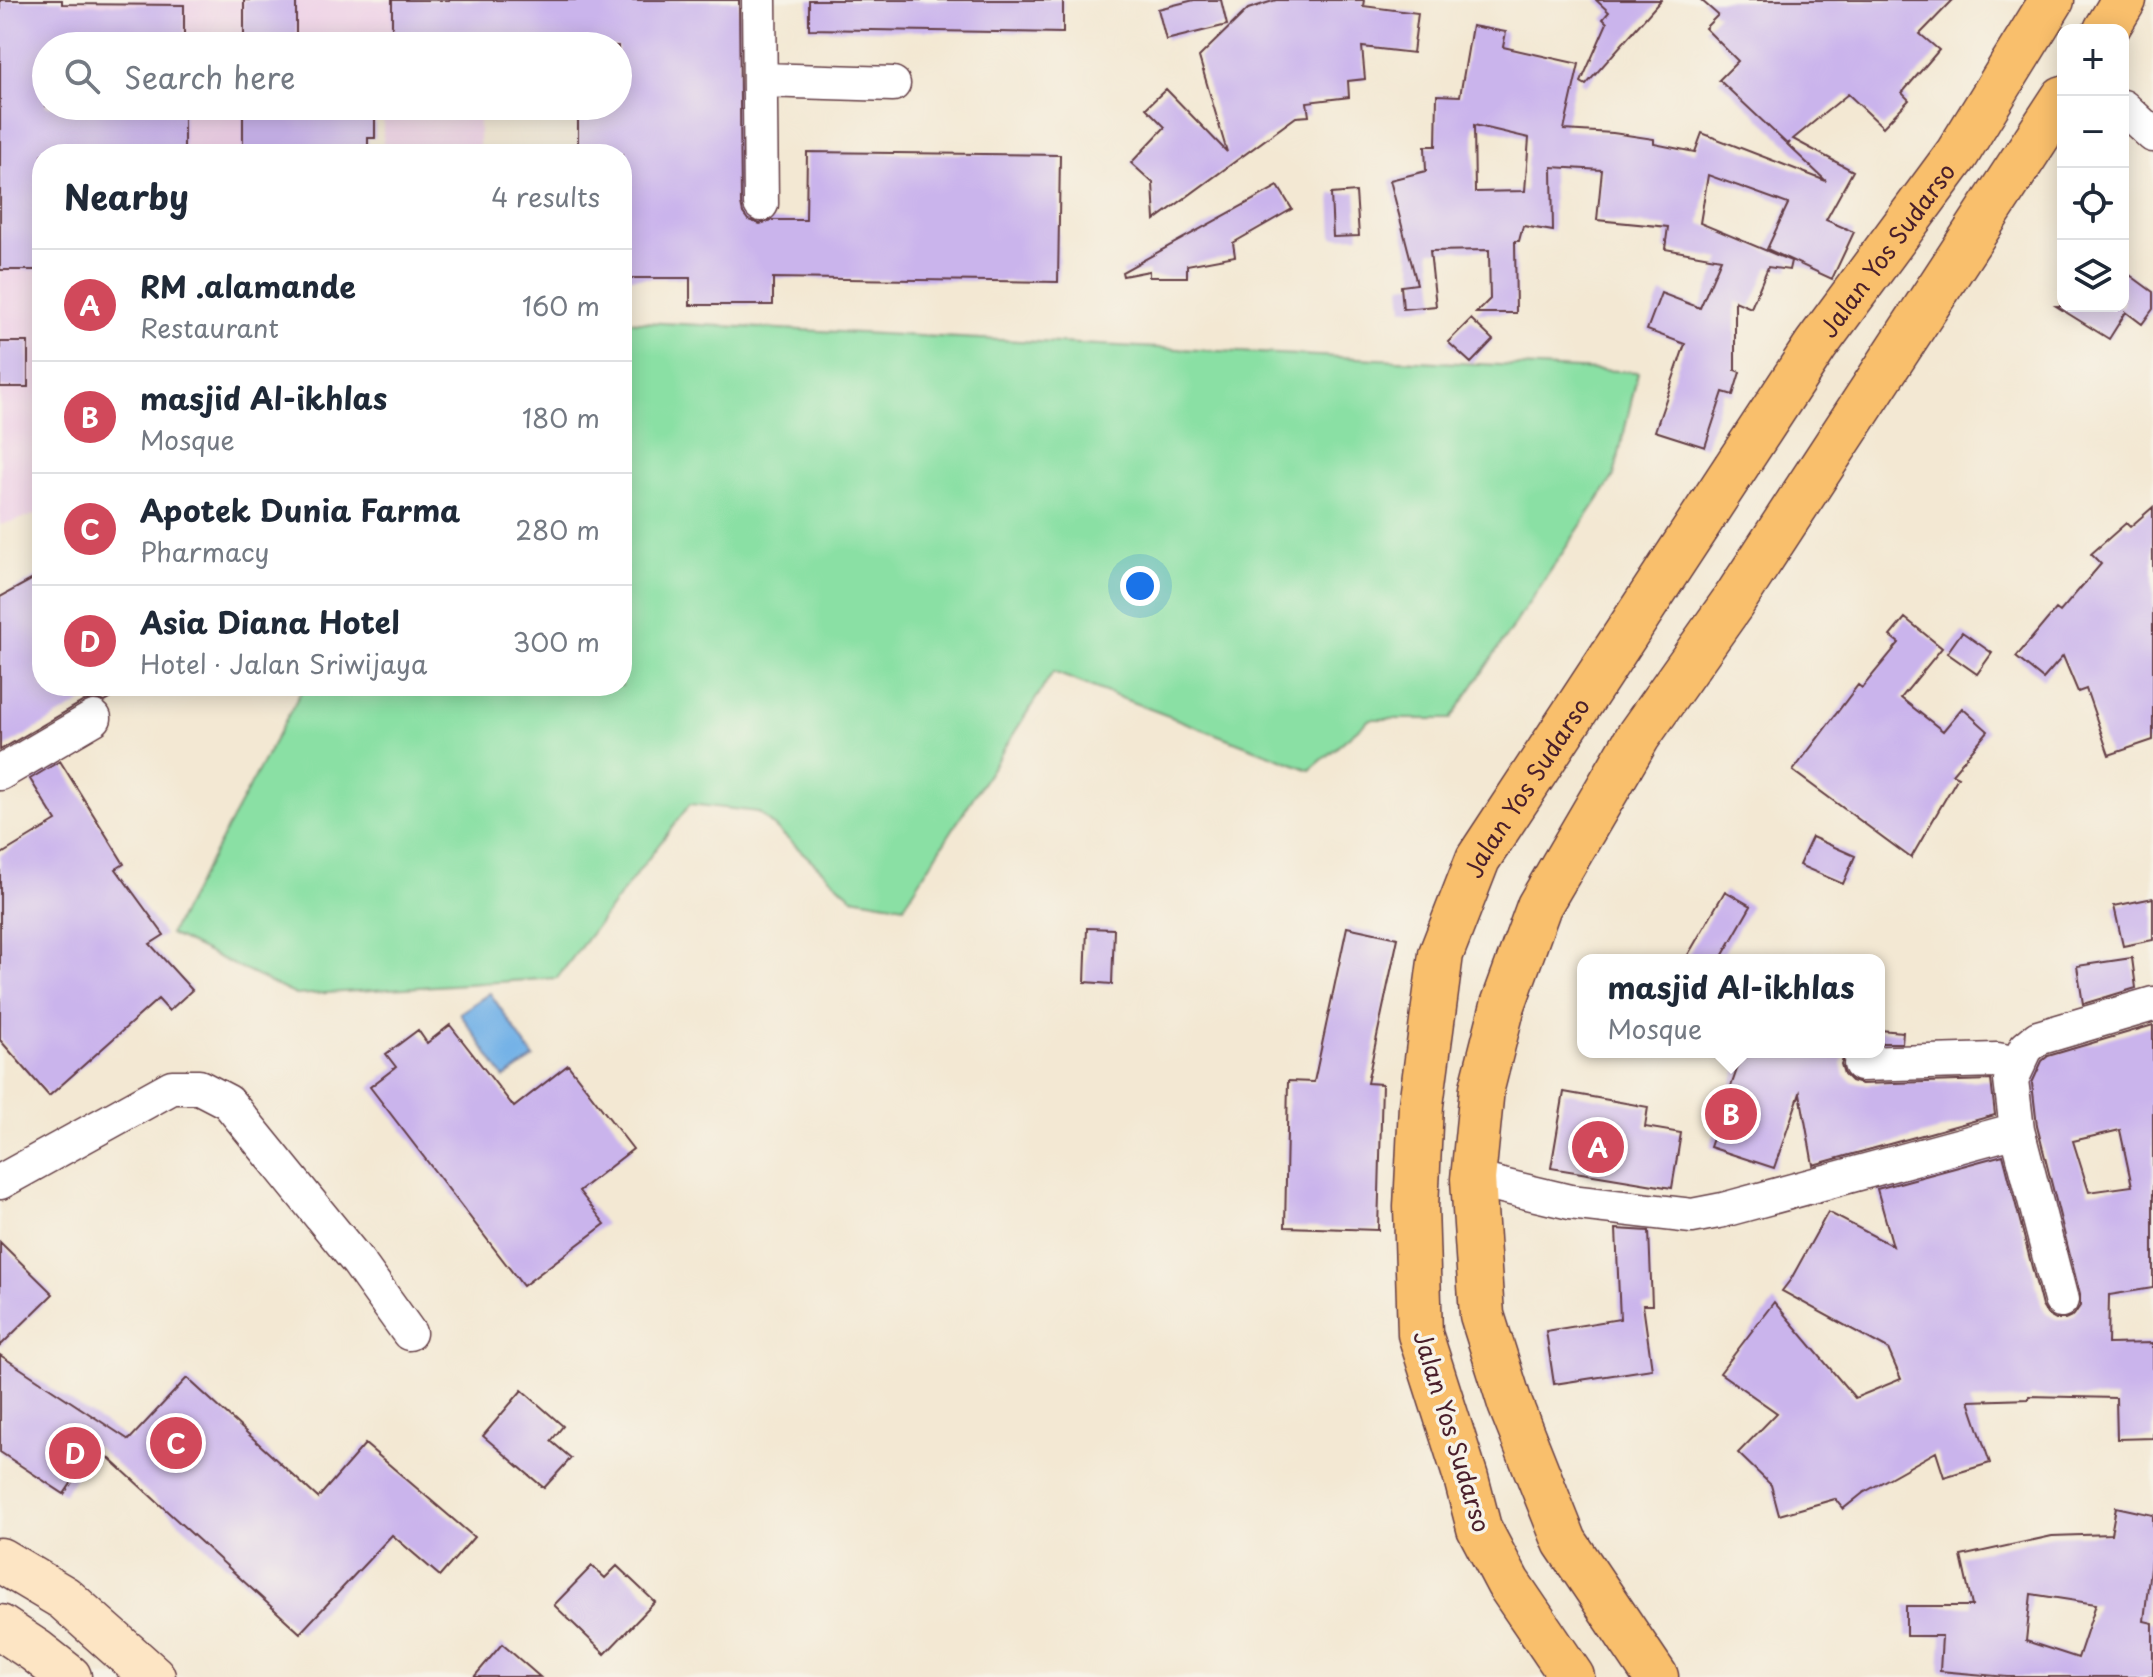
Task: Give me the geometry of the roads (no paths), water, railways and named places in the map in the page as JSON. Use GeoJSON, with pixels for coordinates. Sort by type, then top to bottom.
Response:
{"type":"FeatureCollection","features":[{"type":"Feature","properties":{"kind":"main road","name":"Jalan Yos Sudarso"},"geometry":{"type":"LineString","coordinates":[[1572,1677],[1508,1583],[1479,1528],[1420,1334],[1416,1207],[1421,1105],[1441,954],[1478,859],[1816,345],[1957,154],[2052,0]]}},
{"type":"Feature","properties":{"kind":"main road"},"geometry":{"type":"LineString","coordinates":[[2110,24],[2124,0]]}},
{"type":"Feature","properties":{"kind":"main road"},"geometry":{"type":"LineString","coordinates":[[1656,1677],[1565,1542],[1510,1404],[1482,1315],[1473,1179],[1482,1088],[1503,1005],[1539,906],[1639,735],[1733,602],[2057,107]]}},
{"type":"Feature","properties":{"kind":"main road"},"geometry":{"type":"LineString","coordinates":[[1843,309],[1897,353]]}},
{"type":"Feature","properties":{"kind":"main road"},"geometry":{"type":"LineString","coordinates":[[0,1560],[64,1598],[153,1677]]}},
{"type":"Feature","properties":{"kind":"main road"},"geometry":{"type":"LineString","coordinates":[[0,1627],[69,1677]]}},
{"type":"Feature","properties":{"kind":"street"},"geometry":{"type":"LineString","coordinates":[[759,0],[761,204]]}},
{"type":"Feature","properties":{"kind":"street"},"geometry":{"type":"LineString","coordinates":[[761,80],[893,84]]}},
{"type":"Feature","properties":{"kind":"street"},"geometry":{"type":"LineString","coordinates":[[2129,113],[2153,135]]}},
{"type":"Feature","properties":{"kind":"street"},"geometry":{"type":"LineString","coordinates":[[0,773],[94,718]]}},
{"type":"Feature","properties":{"kind":"street"},"geometry":{"type":"LineString","coordinates":[[2061,1300],[2017,1130],[2011,1080],[2026,1048],[2038,1038],[2153,1004]]}},
{"type":"Feature","properties":{"kind":"street"},"geometry":{"type":"LineString","coordinates":[[1861,1064],[1997,1060],[2018,1064]]}},
{"type":"Feature","properties":{"kind":"street"},"geometry":{"type":"LineString","coordinates":[[1,1180],[172,1087],[199,1087],[228,1102],[358,1262],[409,1333]]}},
{"type":"Feature","properties":{"kind":"street"},"geometry":{"type":"LineString","coordinates":[[1473,1179],[1570,1202],[1692,1216],[2017,1130]]}},
{"type":"Feature","properties":{"kind":"water"},"geometry":{"type":"Polygon","coordinates":[[[490,993],[534,1058],[504,1078],[460,1013],[490,993]]]}},
{"type":"Feature","properties":{"kind":"place","name":"masjid Al-ikhlas"},"geometry":{"type":"Point","coordinates":[1731,1114]}},
{"type":"Feature","properties":{"kind":"place","name":"RM .alamande"},"geometry":{"type":"Point","coordinates":[1598,1147]}},
{"type":"Feature","properties":{"kind":"place","name":"Apotek Dunia Farma"},"geometry":{"type":"Point","coordinates":[176,1443]}},
{"type":"Feature","properties":{"kind":"place","name":"Asia Diana Hotel"},"geometry":{"type":"Point","coordinates":[75,1453]}}]}
